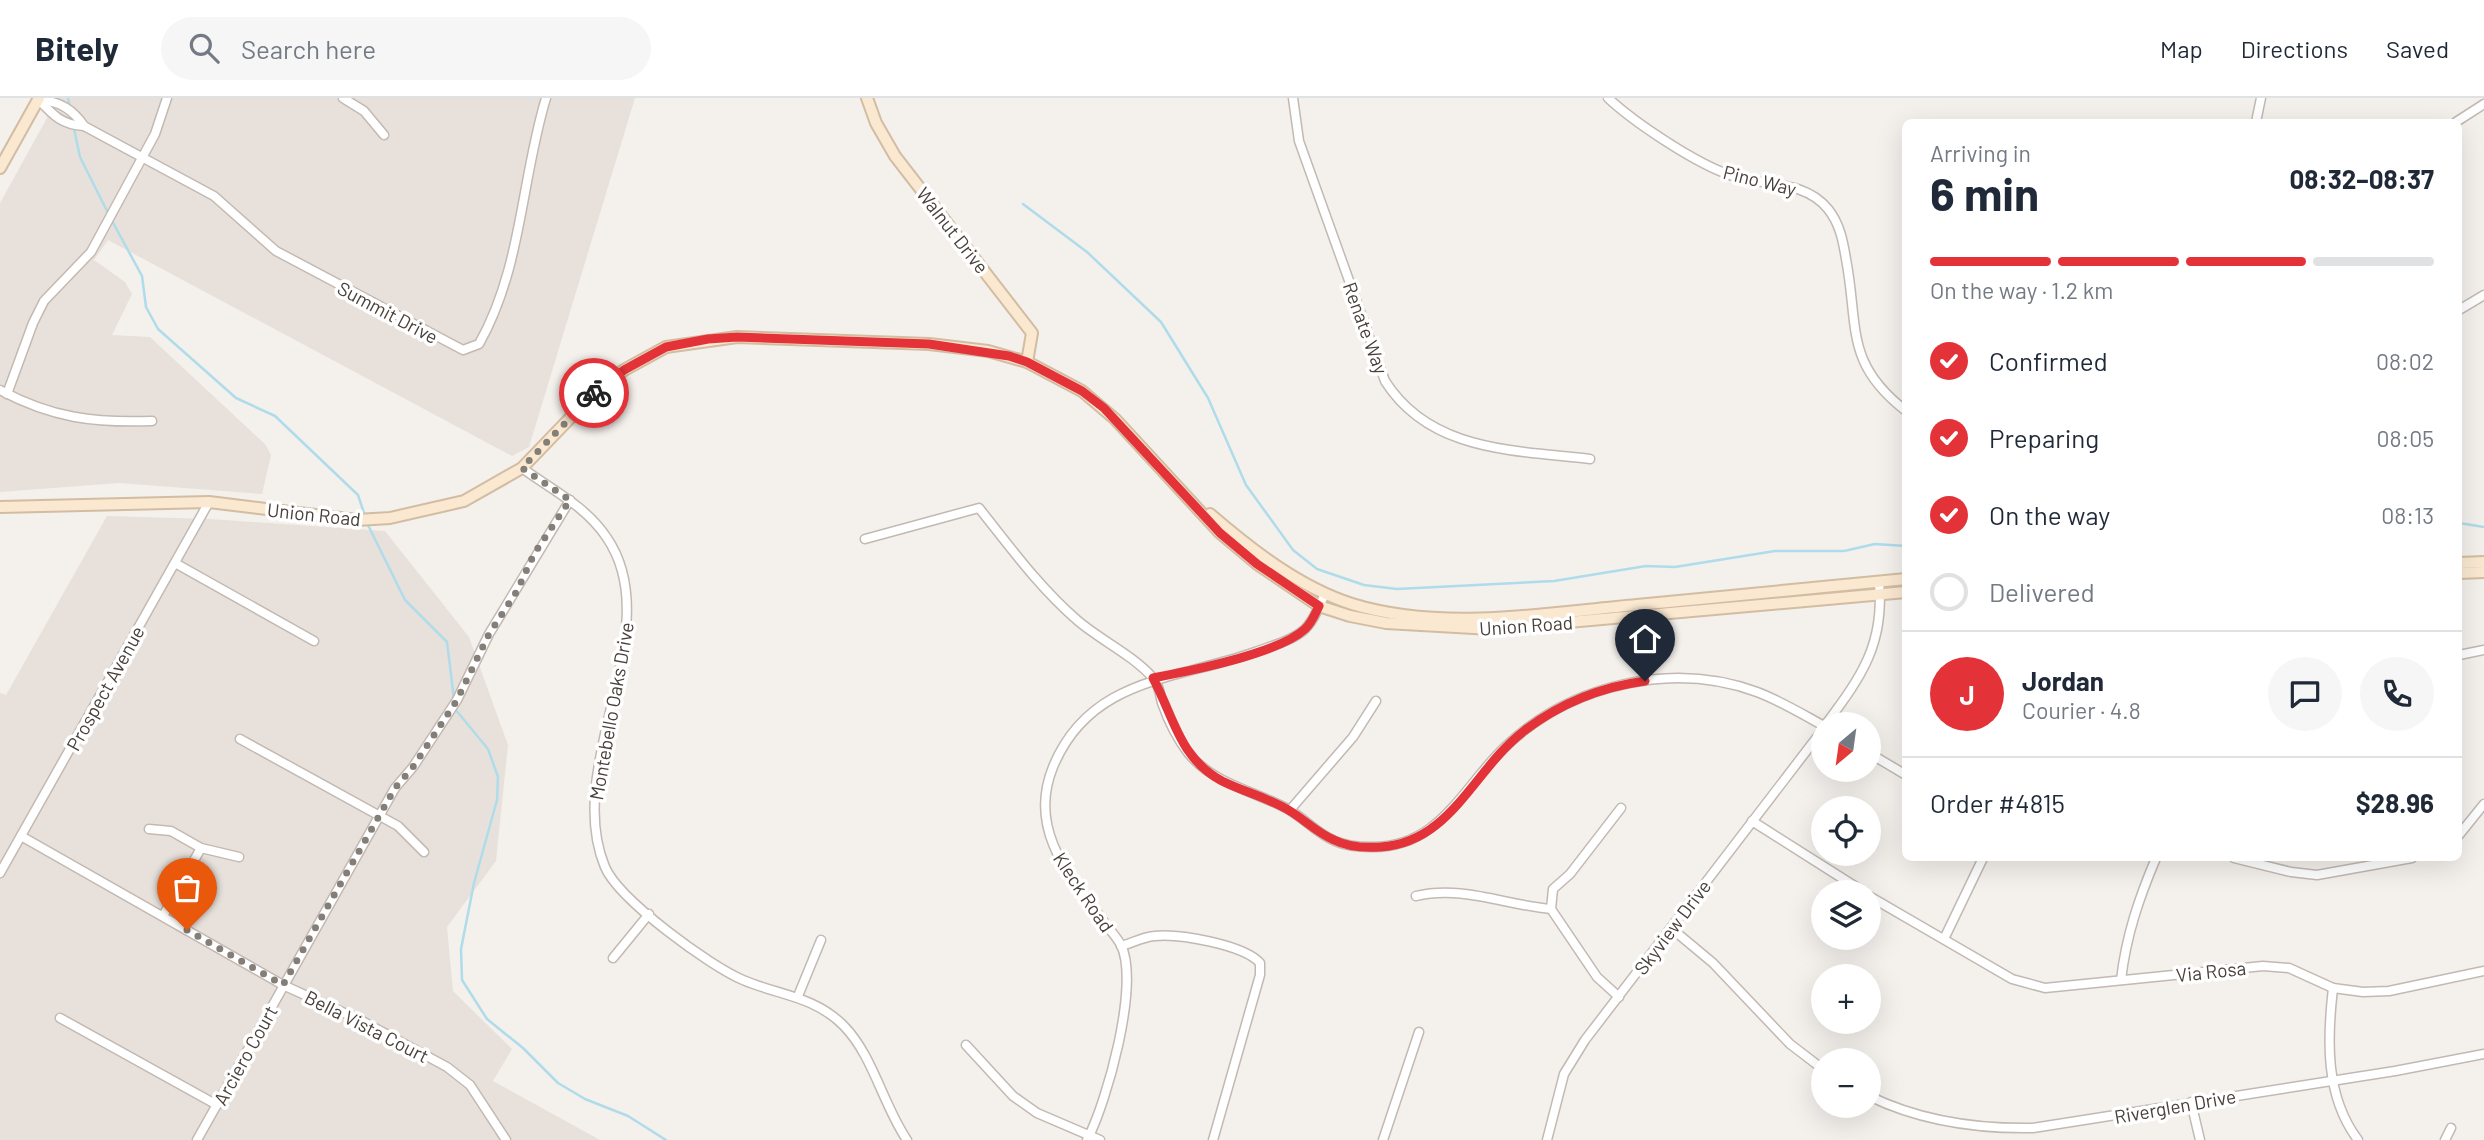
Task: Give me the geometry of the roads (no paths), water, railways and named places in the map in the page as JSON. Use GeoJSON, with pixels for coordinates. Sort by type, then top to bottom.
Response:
{"type":"FeatureCollection","features":[{"type":"Feature","properties":{"kind":"main road","name":"Walnut Drive"},"geometry":{"type":"LineString","coordinates":[[867,98],[876,123],[895,156],[1032,333],[1027,362]]}},
{"type":"Feature","properties":{"kind":"main road"},"geometry":{"type":"LineString","coordinates":[[0,168],[38,99]]}},
{"type":"Feature","properties":{"kind":"main road","name":"Union Road"},"geometry":{"type":"LineString","coordinates":[[0,507],[209,502],[357,520],[390,518],[464,501],[522,468],[598,389],[624,370],[666,347],[737,337],[929,344],[988,351],[1027,362],[1082,391],[1104,408],[1220,533],[1257,564],[1319,606],[1350,616],[1386,623],[1491,629],[1902,593]]}},
{"type":"Feature","properties":{"kind":"main road","name":"Union Road"},"geometry":{"type":"LineString","coordinates":[[1188,498],[1253,549],[1325,594],[1386,612],[1481,618],[1902,579]]}},
{"type":"Feature","properties":{"kind":"main road"},"geometry":{"type":"LineString","coordinates":[[2462,563],[2484,562]]}},
{"type":"Feature","properties":{"kind":"main road"},"geometry":{"type":"LineString","coordinates":[[2462,573],[2484,572]]}},
{"type":"Feature","properties":{"kind":"street"},"geometry":{"type":"LineString","coordinates":[[152,421],[104,423],[69,417],[4,392],[44,301],[91,252],[142,159],[162,117],[167,98]]}},
{"type":"Feature","properties":{"kind":"street"},"geometry":{"type":"LineString","coordinates":[[343,98],[364,111],[384,135]]}},
{"type":"Feature","properties":{"kind":"street","name":"Summit Drive"},"geometry":{"type":"LineString","coordinates":[[38,99],[46,112],[70,125],[84,126],[214,196],[288,258],[454,348],[470,350],[479,344],[486,331],[508,278],[532,149],[546,98]]}},
{"type":"Feature","properties":{"kind":"street","name":"Renate Way"},"geometry":{"type":"LineString","coordinates":[[1293,98],[1299,141],[1385,381],[1396,398],[1438,430],[1477,446],[1590,459]]}},
{"type":"Feature","properties":{"kind":"street","name":"Pino Way"},"geometry":{"type":"LineString","coordinates":[[1608,98],[1622,111],[1715,170],[1747,180],[1803,190],[1826,206],[1842,233],[1858,353],[1875,384],[1902,408]]}},
{"type":"Feature","properties":{"kind":"street"},"geometry":{"type":"LineString","coordinates":[[2257,119],[2261,98]]}},
{"type":"Feature","properties":{"kind":"street","name":"Summit Drive"},"geometry":{"type":"LineString","coordinates":[[38,99],[53,100],[76,114],[84,126]]}},
{"type":"Feature","properties":{"kind":"street"},"geometry":{"type":"LineString","coordinates":[[2461,119],[2484,104]]}},
{"type":"Feature","properties":{"kind":"street"},"geometry":{"type":"LineString","coordinates":[[2462,308],[2484,295]]}},
{"type":"Feature","properties":{"kind":"street","name":"Montebello Oaks Drive"},"geometry":{"type":"LineString","coordinates":[[522,468],[587,514],[608,539],[622,573],[628,616],[594,794],[593,830],[606,870],[629,898],[718,968],[745,981],[798,996],[843,1025],[861,1051],[906,1140]]}},
{"type":"Feature","properties":{"kind":"street","name":"Arciero Court"},"geometry":{"type":"LineString","coordinates":[[197,1140],[379,815],[457,700],[489,634],[517,591],[534,554],[570,500]]}},
{"type":"Feature","properties":{"kind":"street","name":"Prospect Avenue"},"geometry":{"type":"LineString","coordinates":[[0,873],[209,502]]}},
{"type":"Feature","properties":{"kind":"street"},"geometry":{"type":"LineString","coordinates":[[865,539],[979,508],[1044,589],[1079,621],[1153,678],[1172,727],[1189,754],[1201,766],[1221,780],[1290,810],[1334,841],[1355,847],[1386,847],[1412,840],[1443,821],[1485,769],[1524,731],[1581,697],[1627,683],[1662,678],[1728,684],[1779,701],[1811,719]]}},
{"type":"Feature","properties":{"kind":"street"},"geometry":{"type":"LineString","coordinates":[[174,563],[314,641]]}},
{"type":"Feature","properties":{"kind":"street","name":"Skyview Drive"},"geometry":{"type":"LineString","coordinates":[[1835,712],[1861,677],[1877,640],[1879,582]]}},
{"type":"Feature","properties":{"kind":"street","name":"Kleck Road"},"geometry":{"type":"LineString","coordinates":[[1088,1138],[1119,1041],[1129,989],[1121,946],[1059,861],[1045,824],[1044,807],[1052,768],[1075,729],[1099,706],[1153,678],[1222,664],[1291,638],[1305,630],[1325,594]]}},
{"type":"Feature","properties":{"kind":"street"},"geometry":{"type":"LineString","coordinates":[[2462,654],[2484,650]]}},
{"type":"Feature","properties":{"kind":"street"},"geometry":{"type":"LineString","coordinates":[[1290,810],[1353,737],[1376,701]]}},
{"type":"Feature","properties":{"kind":"street"},"geometry":{"type":"LineString","coordinates":[[240,739],[398,826],[424,852]]}},
{"type":"Feature","properties":{"kind":"street","name":"Skyview Drive"},"geometry":{"type":"LineString","coordinates":[[1547,1140],[1564,1074],[1619,996],[1811,743]]}},
{"type":"Feature","properties":{"kind":"street"},"geometry":{"type":"LineString","coordinates":[[1881,760],[1902,773]]}},
{"type":"Feature","properties":{"kind":"street"},"geometry":{"type":"LineString","coordinates":[[2462,831],[2484,804]]}},
{"type":"Feature","properties":{"kind":"street"},"geometry":{"type":"LineString","coordinates":[[1619,996],[1597,977],[1551,909],[1553,890],[1570,874],[1620,808]]}},
{"type":"Feature","properties":{"kind":"street"},"geometry":{"type":"LineString","coordinates":[[1752,821],[1845,880]]}},
{"type":"Feature","properties":{"kind":"street"},"geometry":{"type":"LineString","coordinates":[[149,829],[171,831],[201,848],[239,857]]}},
{"type":"Feature","properties":{"kind":"street","name":"Bella Vista Court"},"geometry":{"type":"LineString","coordinates":[[21,836],[283,985],[364,1022],[447,1067],[470,1085],[506,1140]]}},
{"type":"Feature","properties":{"kind":"street"},"geometry":{"type":"LineString","coordinates":[[163,916],[201,848]]}},
{"type":"Feature","properties":{"kind":"street"},"geometry":{"type":"LineString","coordinates":[[1944,939],[1982,861]]}},
{"type":"Feature","properties":{"kind":"street"},"geometry":{"type":"LineString","coordinates":[[2121,980],[2125,944],[2135,907],[2155,861]]}},
{"type":"Feature","properties":{"kind":"street"},"geometry":{"type":"LineString","coordinates":[[2246,861],[2291,872],[2317,875],[2395,861]]}},
{"type":"Feature","properties":{"kind":"street"},"geometry":{"type":"LineString","coordinates":[[1416,896],[1452,890],[1503,902],[1551,909]]}},
{"type":"Feature","properties":{"kind":"street","name":"Via Rosa"},"geometry":{"type":"LineString","coordinates":[[1881,902],[2025,984],[2045,988],[2263,966],[2289,968],[2333,988],[2362,992],[2389,991],[2484,971]]}},
{"type":"Feature","properties":{"kind":"street"},"geometry":{"type":"LineString","coordinates":[[613,958],[649,914]]}},
{"type":"Feature","properties":{"kind":"street"},"geometry":{"type":"LineString","coordinates":[[1671,928],[1713,963],[1790,1044],[1811,1060]]}},
{"type":"Feature","properties":{"kind":"street"},"geometry":{"type":"LineString","coordinates":[[1121,946],[1153,936],[1180,936],[1251,953],[1260,963],[1260,975],[1213,1140]]}},
{"type":"Feature","properties":{"kind":"street"},"geometry":{"type":"LineString","coordinates":[[798,996],[821,940]]}},
{"type":"Feature","properties":{"kind":"street"},"geometry":{"type":"LineString","coordinates":[[2333,988],[2329,1025],[2332,1081],[2341,1111],[2358,1140]]}},
{"type":"Feature","properties":{"kind":"street"},"geometry":{"type":"LineString","coordinates":[[60,1018],[217,1105]]}},
{"type":"Feature","properties":{"kind":"street"},"geometry":{"type":"LineString","coordinates":[[1383,1140],[1419,1032]]}},
{"type":"Feature","properties":{"kind":"street"},"geometry":{"type":"LineString","coordinates":[[967,1045],[1013,1096],[1037,1113],[1088,1138],[1100,1140]]}},
{"type":"Feature","properties":{"kind":"street","name":"Riverglen Drive"},"geometry":{"type":"LineString","coordinates":[[1881,1100],[1942,1121],[1998,1129],[2033,1128],[2484,1054]]}},
{"type":"Feature","properties":{"kind":"street"},"geometry":{"type":"LineString","coordinates":[[2191,1102],[2200,1140]]}},
{"type":"Feature","properties":{"kind":"street"},"geometry":{"type":"LineString","coordinates":[[2445,1140],[2451,1128]]}},
{"type":"Feature","properties":{"kind":"waterway"},"geometry":{"type":"LineString","coordinates":[[68,98],[70,108]]}},
{"type":"Feature","properties":{"kind":"waterway"},"geometry":{"type":"LineString","coordinates":[[71,115],[80,157],[108,213]]}},
{"type":"Feature","properties":{"kind":"waterway"},"geometry":{"type":"LineString","coordinates":[[1023,204],[1087,252],[1161,322],[1208,398],[1246,485],[1293,550],[1317,569],[1364,585],[1397,589],[1554,581],[1646,566],[1675,567],[1775,551],[1844,551],[1875,544],[1902,546]]}},
{"type":"Feature","properties":{"kind":"waterway"},"geometry":{"type":"LineString","coordinates":[[111,219],[142,276],[146,307],[158,329],[236,398],[275,416],[358,495],[365,516]]}},
{"type":"Feature","properties":{"kind":"waterway"},"geometry":{"type":"LineString","coordinates":[[367,523],[405,600],[447,642],[454,699]]}},
{"type":"Feature","properties":{"kind":"waterway"},"geometry":{"type":"LineString","coordinates":[[2462,523],[2484,527]]}},
{"type":"Feature","properties":{"kind":"waterway"},"geometry":{"type":"LineString","coordinates":[[455,709],[488,749],[498,777],[497,800],[474,883],[461,949],[462,980],[487,1019],[523,1048],[558,1083],[585,1099],[628,1116],[666,1140]]}}]}
